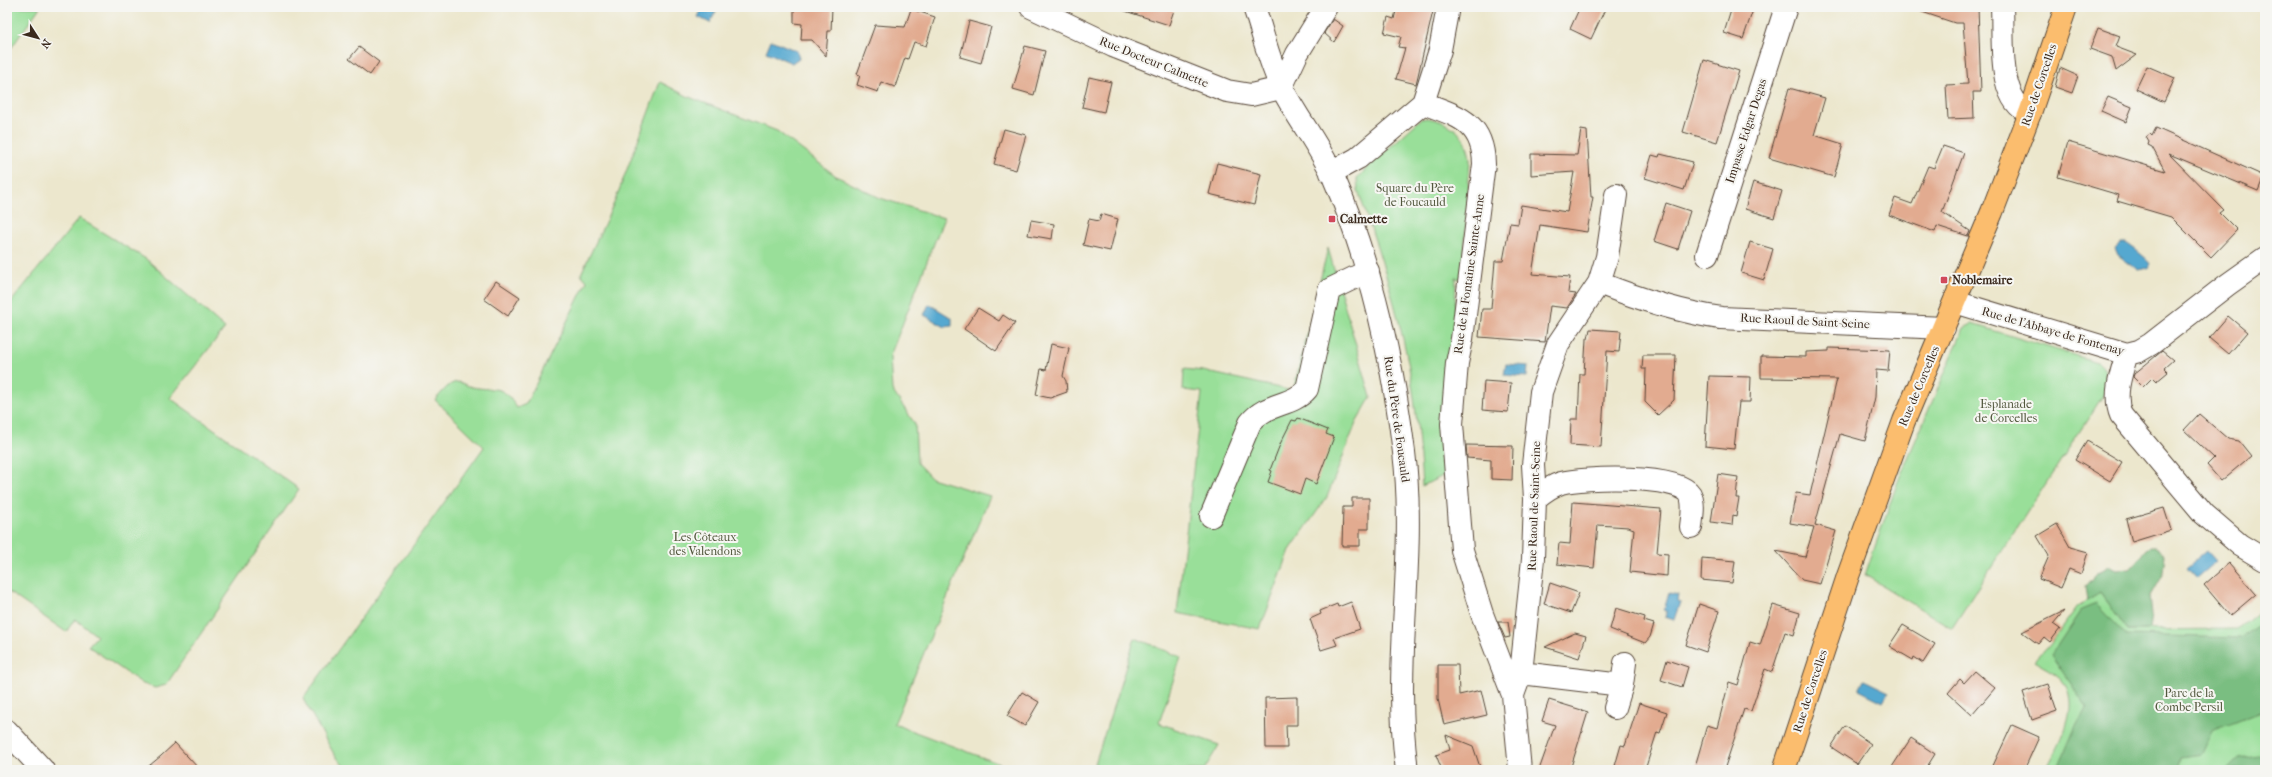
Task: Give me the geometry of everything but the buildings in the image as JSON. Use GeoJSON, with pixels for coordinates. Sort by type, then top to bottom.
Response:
{"type":"FeatureCollection","features":[{"type":"Feature","properties":{"kind":"main road","name":"Rue de Corcelles"},"geometry":{"type":"LineString","coordinates":[[1784,770],[1848,576],[1904,421],[1955,302],[2030,113],[2066,7]]}},
{"type":"Feature","properties":{"kind":"street","name":"Rue Docteur Calmette"},"geometry":{"type":"LineString","coordinates":[[1031,7],[1113,46],[1236,94],[1251,95],[1281,88]]}},
{"type":"Feature","properties":{"kind":"street"},"geometry":{"type":"LineString","coordinates":[[1254,7],[1281,88],[1331,173],[1358,158],[1423,103],[1440,50],[1448,7]]}},
{"type":"Feature","properties":{"kind":"street"},"geometry":{"type":"LineString","coordinates":[[1281,88],[1297,54],[1326,7]]}},
{"type":"Feature","properties":{"kind":"street","name":"Impasse Edgar Degas"},"geometry":{"type":"LineString","coordinates":[[1707,255],[1786,7]]}},
{"type":"Feature","properties":{"kind":"street"},"geometry":{"type":"LineString","coordinates":[[2002,7],[2005,80],[2009,93],[2016,106],[2030,113]]}},
{"type":"Feature","properties":{"kind":"street","name":"Rue de la Fontaine Sainte-Anne"},"geometry":{"type":"LineString","coordinates":[[1423,103],[1465,121],[1476,132],[1483,145],[1484,164],[1462,339],[1457,363],[1452,424],[1462,550],[1482,614],[1513,695],[1520,770]]}},
{"type":"Feature","properties":{"kind":"street","name":"Rue du Père de Foucauld"},"geometry":{"type":"LineString","coordinates":[[1331,173],[1349,215],[1368,271],[1390,365],[1404,461],[1407,562],[1401,700],[1407,770]]}},
{"type":"Feature","properties":{"kind":"street","name":"Rue Raoul de Saint-Seine"},"geometry":{"type":"LineString","coordinates":[[1513,695],[1521,674],[1533,559],[1535,499],[1533,465],[1542,392],[1546,376],[1558,344],[1599,283],[1607,257],[1616,195]]}},
{"type":"Feature","properties":{"kind":"street","name":"Rue de l'Abbaye de Fontenay"},"geometry":{"type":"LineString","coordinates":[[1955,302],[2127,354],[2139,351],[2151,344],[2227,285],[2265,258]]}},
{"type":"Feature","properties":{"kind":"street"},"geometry":{"type":"LineString","coordinates":[[1211,516],[1250,423],[1257,414],[1269,407],[1301,396],[1307,389],[1329,290],[1368,271]]}},
{"type":"Feature","properties":{"kind":"street","name":"Rue Raoul de Saint-Seine"},"geometry":{"type":"LineString","coordinates":[[1599,283],[1663,306],[1690,313],[1720,318],[1944,328]]}},
{"type":"Feature","properties":{"kind":"street"},"geometry":{"type":"LineString","coordinates":[[2127,354],[2118,395],[2118,407],[2121,415],[2204,514],[2234,540],[2265,560]]}},
{"type":"Feature","properties":{"kind":"street"},"geometry":{"type":"LineString","coordinates":[[1535,499],[1556,484],[1572,480],[1664,480],[1681,486],[1689,494],[1693,505],[1691,527]]}},
{"type":"Feature","properties":{"kind":"street"},"geometry":{"type":"LineString","coordinates":[[1615,708],[1622,684],[1625,663]]}},
{"type":"Feature","properties":{"kind":"street"},"geometry":{"type":"LineString","coordinates":[[1521,674],[1622,684]]}},
{"type":"Feature","properties":{"kind":"street"},"geometry":{"type":"LineString","coordinates":[[7,732],[43,770]]}},
{"type":"Feature","properties":{"kind":"green space"},"geometry":{"type":"Polygon","coordinates":[[[7,7],[40,7],[7,54],[7,7]]]}},
{"type":"Feature","properties":{"kind":"green space","name":"Les Côteaux des Valendons"},"geometry":{"type":"Polygon","coordinates":[[[660,82],[689,97],[777,131],[836,176],[880,198],[944,218],[890,356],[892,390],[915,424],[917,463],[931,478],[990,496],[894,724],[1016,770],[347,770],[334,754],[303,699],[484,447],[435,400],[448,387],[457,382],[472,387],[502,391],[517,408],[526,404],[587,281],[581,274],[615,201],[660,82]]]}},
{"type":"Feature","properties":{"kind":"green space","name":"Square du Père de Foucauld"},"geometry":{"type":"Polygon","coordinates":[[[1427,118],[1450,126],[1456,131],[1465,143],[1470,159],[1463,271],[1460,279],[1456,278],[1454,334],[1445,378],[1445,475],[1422,486],[1416,414],[1408,361],[1389,285],[1358,191],[1357,179],[1368,167],[1421,119],[1427,118]]]}},
{"type":"Feature","properties":{"kind":"green space"},"geometry":{"type":"Polygon","coordinates":[[[79,218],[146,259],[225,328],[170,398],[299,489],[166,685],[155,688],[143,684],[88,646],[97,636],[75,619],[66,632],[7,591],[7,307],[79,218]]]}},
{"type":"Feature","properties":{"kind":"green space"},"geometry":{"type":"Polygon","coordinates":[[[1328,248],[1371,397],[1356,423],[1327,497],[1290,550],[1260,629],[1177,613],[1202,392],[1183,390],[1184,369],[1203,371],[1293,391],[1328,248]]]}},
{"type":"Feature","properties":{"kind":"green space","name":"Esplanade de Corcelles"},"geometry":{"type":"Polygon","coordinates":[[[1972,324],[2097,362],[2104,368],[2106,380],[2104,394],[1952,628],[1865,575],[1898,481],[1964,328],[1972,324]]]}},
{"type":"Feature","properties":{"kind":"green space"},"geometry":{"type":"Polygon","coordinates":[[[2150,547],[2156,547],[2165,554],[2163,573],[2150,596],[2152,614],[2150,630],[2127,630],[2100,593],[2087,601],[2085,586],[2096,574],[2109,566],[2117,570],[2129,569],[2150,547]]]}},
{"type":"Feature","properties":{"kind":"green space","name":"Parc de la Combe Persil"},"geometry":{"type":"Polygon","coordinates":[[[2100,593],[2127,630],[2237,629],[2265,606],[2265,770],[2046,770],[2062,738],[2069,714],[2070,702],[2068,691],[2062,680],[2034,661],[2048,646],[2078,606],[2100,593]]]}},
{"type":"Feature","properties":{"kind":"green space","name":"Parc de la Combe Persil"},"geometry":{"type":"Polygon","coordinates":[[[2096,604],[2125,635],[2242,638],[2265,619],[2265,710],[2212,731],[2202,754],[2180,757],[2177,770],[2057,770],[2075,728],[2087,707],[2051,655],[2081,610],[2096,604]]]}},
{"type":"Feature","properties":{"kind":"green space"},"geometry":{"type":"Polygon","coordinates":[[[1135,638],[1181,657],[1159,723],[1219,745],[1204,770],[1093,770],[1135,638]]]}},
{"type":"Feature","properties":{"kind":"green space"},"geometry":{"type":"Polygon","coordinates":[[[2265,754],[2265,767],[2227,770],[2239,758],[2265,754]]]}},
{"type":"Feature","properties":{"kind":"water"},"geometry":{"type":"Polygon","coordinates":[[[703,7],[718,7],[710,23],[698,17],[703,7]]]}},
{"type":"Feature","properties":{"kind":"water"},"geometry":{"type":"Polygon","coordinates":[[[771,40],[797,51],[799,58],[792,63],[766,52],[771,40]]]}},
{"type":"Feature","properties":{"kind":"water"},"geometry":{"type":"Polygon","coordinates":[[[2120,243],[2126,243],[2146,259],[2150,263],[2148,268],[2138,270],[2118,255],[2115,248],[2120,243]]]}},
{"type":"Feature","properties":{"kind":"water"},"geometry":{"type":"Polygon","coordinates":[[[929,304],[952,318],[952,326],[945,327],[924,315],[929,304]]]}},
{"type":"Feature","properties":{"kind":"water"},"geometry":{"type":"Polygon","coordinates":[[[1506,364],[1528,366],[1527,377],[1504,375],[1506,364]]]}},
{"type":"Feature","properties":{"kind":"water"},"geometry":{"type":"Polygon","coordinates":[[[2207,551],[2216,561],[2196,578],[2187,568],[2207,551]]]}},
{"type":"Feature","properties":{"kind":"water"},"geometry":{"type":"Polygon","coordinates":[[[1669,593],[1678,595],[1677,601],[1680,602],[1674,620],[1665,617],[1667,611],[1664,610],[1669,593]]]}},
{"type":"Feature","properties":{"kind":"water"},"geometry":{"type":"Polygon","coordinates":[[[1864,680],[1889,692],[1883,702],[1859,690],[1864,680]]]}},
{"type":"Feature","properties":{"kind":"place","name":"Calmette"},"geometry":{"type":"Point","coordinates":[1332,219]}},
{"type":"Feature","properties":{"kind":"place","name":"Noblemaire"},"geometry":{"type":"Point","coordinates":[1944,280]}}]}
